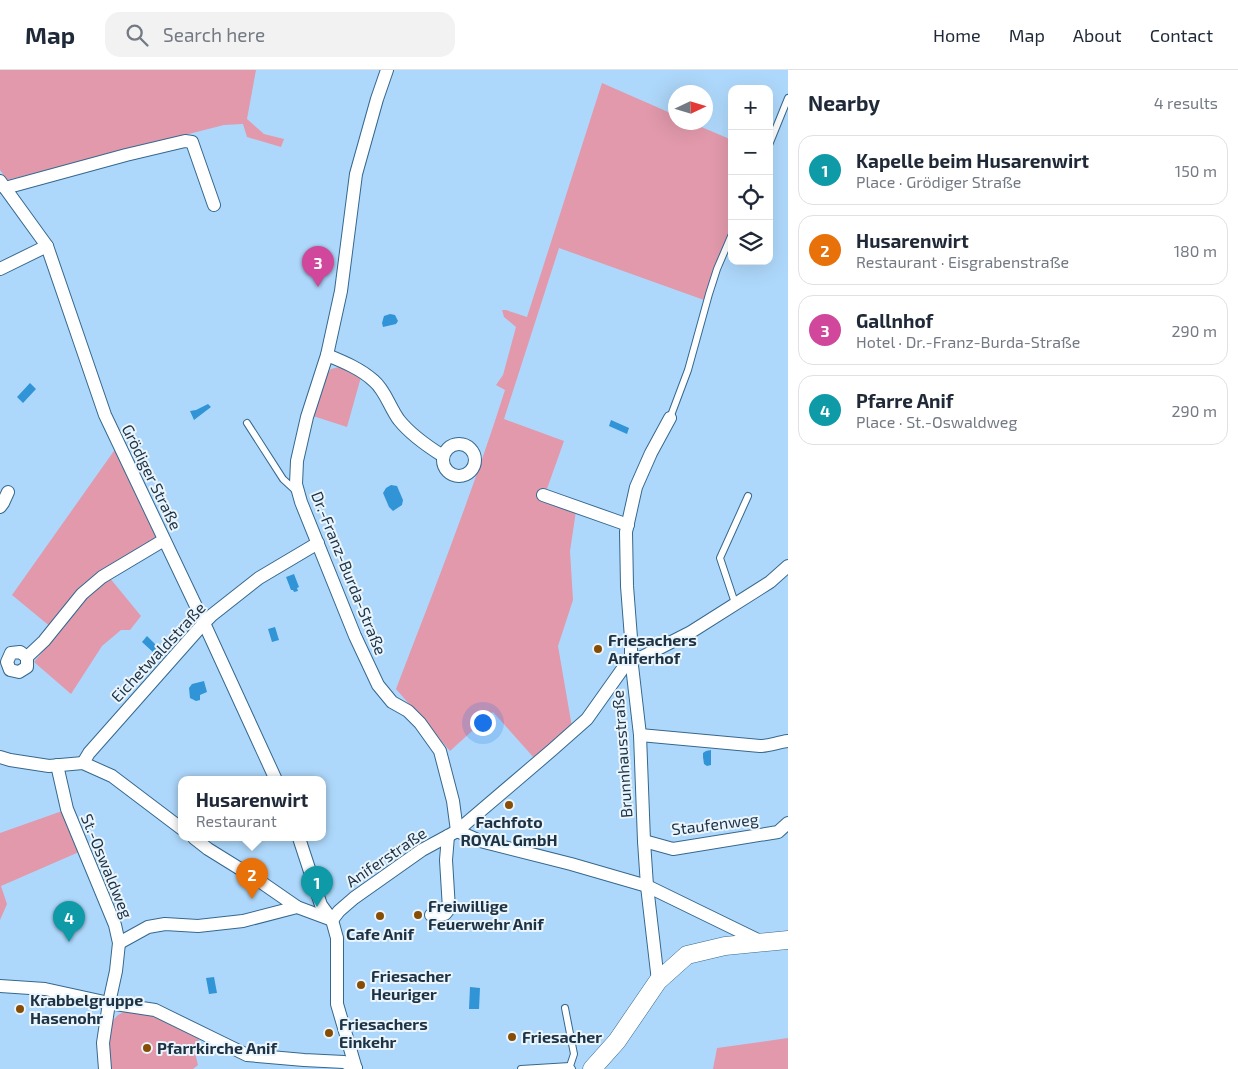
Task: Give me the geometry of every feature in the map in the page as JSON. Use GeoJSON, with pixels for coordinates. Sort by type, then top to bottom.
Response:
{"type":"FeatureCollection","features":[{"type":"Feature","properties":{"kind":"street","name":"Dr.-Franz-Burda-Straße"},"geometry":{"type":"LineString","coordinates":[[387,70],[356,174],[342,291],[328,354],[307,417],[297,461],[296,484],[355,636],[378,686],[392,702],[408,711],[420,723],[440,751],[453,802],[452,833]]}},
{"type":"Feature","properties":{"kind":"street","name":"Grödiger Straße"},"geometry":{"type":"LineString","coordinates":[[214,204],[192,142],[185,141],[2,184],[47,246],[105,415],[274,776]]}},
{"type":"Feature","properties":{"kind":"street"},"geometry":{"type":"LineString","coordinates":[[0,269],[47,246]]}},
{"type":"Feature","properties":{"kind":"street"},"geometry":{"type":"LineString","coordinates":[[328,354],[349,364],[376,382],[406,428],[443,456]]}},
{"type":"Feature","properties":{"kind":"street","name":"Brunnhausstraße"},"geometry":{"type":"LineString","coordinates":[[658,981],[647,886],[640,735],[631,656],[626,532],[636,487],[670,418]]}},
{"type":"Feature","properties":{"kind":"street"},"geometry":{"type":"LineString","coordinates":[[0,507],[8,492]]}},
{"type":"Feature","properties":{"kind":"street"},"geometry":{"type":"LineString","coordinates":[[543,495],[628,525]]}},
{"type":"Feature","properties":{"kind":"street"},"geometry":{"type":"LineString","coordinates":[[27,657],[44,641],[82,594],[102,576],[164,540]]}},
{"type":"Feature","properties":{"kind":"street","name":"Eichetwaldstraße"},"geometry":{"type":"LineString","coordinates":[[83,763],[89,753],[204,623],[259,578],[318,543]]}},
{"type":"Feature","properties":{"kind":"street"},"geometry":{"type":"LineString","coordinates":[[452,833],[587,719],[631,656],[640,658],[690,632],[770,582],[788,566]]}},
{"type":"Feature","properties":{"kind":"street"},"geometry":{"type":"LineString","coordinates":[[640,735],[760,746],[770,746],[788,741]]}},
{"type":"Feature","properties":{"kind":"street"},"geometry":{"type":"LineString","coordinates":[[0,757],[49,766],[83,763],[112,776],[178,826]]}},
{"type":"Feature","properties":{"kind":"street","name":"St.-Oswaldweg"},"geometry":{"type":"LineString","coordinates":[[57,765],[67,809],[115,925],[119,943],[103,1043],[105,1069]]}},
{"type":"Feature","properties":{"kind":"street","name":"Staufenweg"},"geometry":{"type":"LineString","coordinates":[[644,840],[673,849],[778,832],[788,823]]}},
{"type":"Feature","properties":{"kind":"street"},"geometry":{"type":"LineString","coordinates":[[452,833],[647,886],[762,942]]}},
{"type":"Feature","properties":{"kind":"street","name":"Aniferstraße"},"geometry":{"type":"LineString","coordinates":[[430,914],[445,914],[449,909],[446,860],[452,833]]}},
{"type":"Feature","properties":{"kind":"street","name":"Aniferstraße"},"geometry":{"type":"LineString","coordinates":[[332,920],[339,910],[354,898],[422,850],[452,833]]}},
{"type":"Feature","properties":{"kind":"street"},"geometry":{"type":"LineString","coordinates":[[198,841],[297,907],[332,920]]}},
{"type":"Feature","properties":{"kind":"street"},"geometry":{"type":"LineString","coordinates":[[300,841],[321,905],[332,920],[337,938],[337,1004],[356,1069]]}},
{"type":"Feature","properties":{"kind":"street"},"geometry":{"type":"LineString","coordinates":[[119,943],[148,927],[165,924],[198,926],[243,921],[297,907]]}},
{"type":"Feature","properties":{"kind":"street"},"geometry":{"type":"LineString","coordinates":[[592,1069],[617,1041],[658,981],[688,955],[725,946],[788,940]]}},
{"type":"Feature","properties":{"kind":"street"},"geometry":{"type":"LineString","coordinates":[[0,986],[45,989],[109,1003],[155,1010],[247,1055],[344,1062],[356,1069]]}},
{"type":"Feature","properties":{"kind":"lane"},"geometry":{"type":"LineString","coordinates":[[773,135],[788,98]]}},
{"type":"Feature","properties":{"kind":"lane"},"geometry":{"type":"LineString","coordinates":[[670,418],[688,370],[717,269],[728,243]]}},
{"type":"Feature","properties":{"kind":"lane"},"geometry":{"type":"LineString","coordinates":[[247,422],[283,479],[299,494]]}},
{"type":"Feature","properties":{"kind":"lane"},"geometry":{"type":"LineString","coordinates":[[735,603],[720,558],[748,496]]}},
{"type":"Feature","properties":{"kind":"lane"},"geometry":{"type":"LineString","coordinates":[[521,1069],[571,1067],[574,1054],[565,1008]]}},
{"type":"Feature","properties":{"kind":"shaded area"},"geometry":{"type":"Polygon","coordinates":[[[0,70],[256,70],[247,119],[264,134],[284,139],[281,147],[247,137],[243,124],[224,125],[7,180],[0,170],[0,70]]]}},
{"type":"Feature","properties":{"kind":"shaded area"},"geometry":{"type":"Polygon","coordinates":[[[602,83],[668,112],[668,130],[708,130],[728,138],[728,235],[716,263],[704,300],[559,248],[504,419],[564,441],[543,500],[576,511],[570,551],[573,600],[558,646],[572,727],[535,759],[493,712],[450,751],[396,689],[439,578],[505,390],[496,385],[503,375],[516,327],[504,317],[502,310],[527,317],[602,83]]]}},
{"type":"Feature","properties":{"kind":"shaded area"},"geometry":{"type":"Polygon","coordinates":[[[346,368],[361,377],[347,427],[313,416],[325,377],[331,369],[346,368]]]}},
{"type":"Feature","properties":{"kind":"shaded area"},"geometry":{"type":"Polygon","coordinates":[[[116,448],[159,537],[109,577],[141,616],[130,630],[121,630],[102,646],[71,694],[34,662],[58,633],[12,595],[116,448]]]}},
{"type":"Feature","properties":{"kind":"shaded area"},"geometry":{"type":"Polygon","coordinates":[[[65,810],[79,852],[1,886],[7,904],[0,920],[0,833],[65,810]]]}},
{"type":"Feature","properties":{"kind":"shaded area"},"geometry":{"type":"Polygon","coordinates":[[[125,1011],[150,1015],[195,1033],[199,1039],[196,1057],[198,1065],[193,1069],[108,1069],[106,1044],[112,1021],[125,1011]]]}},
{"type":"Feature","properties":{"kind":"shaded area"},"geometry":{"type":"Polygon","coordinates":[[[788,1038],[788,1069],[713,1069],[717,1048],[788,1038]]]}},
{"type":"Feature","properties":{"kind":"water"},"geometry":{"type":"Polygon","coordinates":[[[395,315],[398,321],[396,324],[383,327],[384,316],[395,315]]]}},
{"type":"Feature","properties":{"kind":"water"},"geometry":{"type":"Polygon","coordinates":[[[30,383],[36,389],[23,403],[17,397],[30,383]]]}},
{"type":"Feature","properties":{"kind":"water"},"geometry":{"type":"Polygon","coordinates":[[[208,404],[211,407],[194,420],[190,411],[208,404]]]}},
{"type":"Feature","properties":{"kind":"water"},"geometry":{"type":"Polygon","coordinates":[[[611,420],[629,428],[627,434],[609,426],[611,420]]]}},
{"type":"Feature","properties":{"kind":"water"},"geometry":{"type":"Polygon","coordinates":[[[391,485],[397,486],[403,500],[402,505],[393,511],[389,507],[383,493],[391,485]]]}},
{"type":"Feature","properties":{"kind":"water"},"geometry":{"type":"Polygon","coordinates":[[[294,574],[299,587],[297,588],[298,591],[294,592],[291,590],[286,577],[294,574]]]}},
{"type":"Feature","properties":{"kind":"water"},"geometry":{"type":"Polygon","coordinates":[[[275,627],[279,640],[272,642],[268,629],[275,627]]]}},
{"type":"Feature","properties":{"kind":"water"},"geometry":{"type":"Polygon","coordinates":[[[147,636],[160,649],[155,654],[142,642],[147,636]]]}},
{"type":"Feature","properties":{"kind":"water"},"geometry":{"type":"Polygon","coordinates":[[[204,681],[207,692],[200,695],[200,700],[196,701],[190,698],[189,688],[192,684],[204,681]]]}},
{"type":"Feature","properties":{"kind":"water"},"geometry":{"type":"Polygon","coordinates":[[[711,750],[711,765],[707,766],[704,764],[703,753],[711,750]]]}},
{"type":"Feature","properties":{"kind":"water"},"geometry":{"type":"Polygon","coordinates":[[[214,977],[217,993],[209,994],[206,978],[214,977]]]}},
{"type":"Feature","properties":{"kind":"water"},"geometry":{"type":"Polygon","coordinates":[[[470,987],[480,988],[479,1009],[469,1009],[470,987]]]}},
{"type":"Feature","properties":{"kind":"place","name":"Gallnhof"},"geometry":{"type":"Point","coordinates":[318,287]}},
{"type":"Feature","properties":{"kind":"place","name":"Friesachers Aniferhof"},"geometry":{"type":"Point","coordinates":[598,649]}},
{"type":"Feature","properties":{"kind":"place","name":"Fachfoto ROYAL GmbH"},"geometry":{"type":"Point","coordinates":[509,805]}},
{"type":"Feature","properties":{"kind":"place","name":"Husarenwirt"},"geometry":{"type":"Point","coordinates":[252,899]}},
{"type":"Feature","properties":{"kind":"place","name":"Kapelle beim Husarenwirt"},"geometry":{"type":"Point","coordinates":[317,907]}},
{"type":"Feature","properties":{"kind":"place","name":"Freiwillige Feuerwehr Anif"},"geometry":{"type":"Point","coordinates":[418,915]}},
{"type":"Feature","properties":{"kind":"place","name":"Cafe Anif"},"geometry":{"type":"Point","coordinates":[380,916]}},
{"type":"Feature","properties":{"kind":"place","name":"Pfarre Anif"},"geometry":{"type":"Point","coordinates":[69,942]}},
{"type":"Feature","properties":{"kind":"place","name":"Friesacher Heuriger"},"geometry":{"type":"Point","coordinates":[361,985]}},
{"type":"Feature","properties":{"kind":"place","name":"Krabbelgruppe Hasenohr"},"geometry":{"type":"Point","coordinates":[20,1009]}},
{"type":"Feature","properties":{"kind":"place","name":"Friesachers Einkehr"},"geometry":{"type":"Point","coordinates":[329,1033]}},
{"type":"Feature","properties":{"kind":"place","name":"Friesacher"},"geometry":{"type":"Point","coordinates":[512,1037]}},
{"type":"Feature","properties":{"kind":"place","name":"Pfarrkirche Anif"},"geometry":{"type":"Point","coordinates":[147,1048]}}]}
